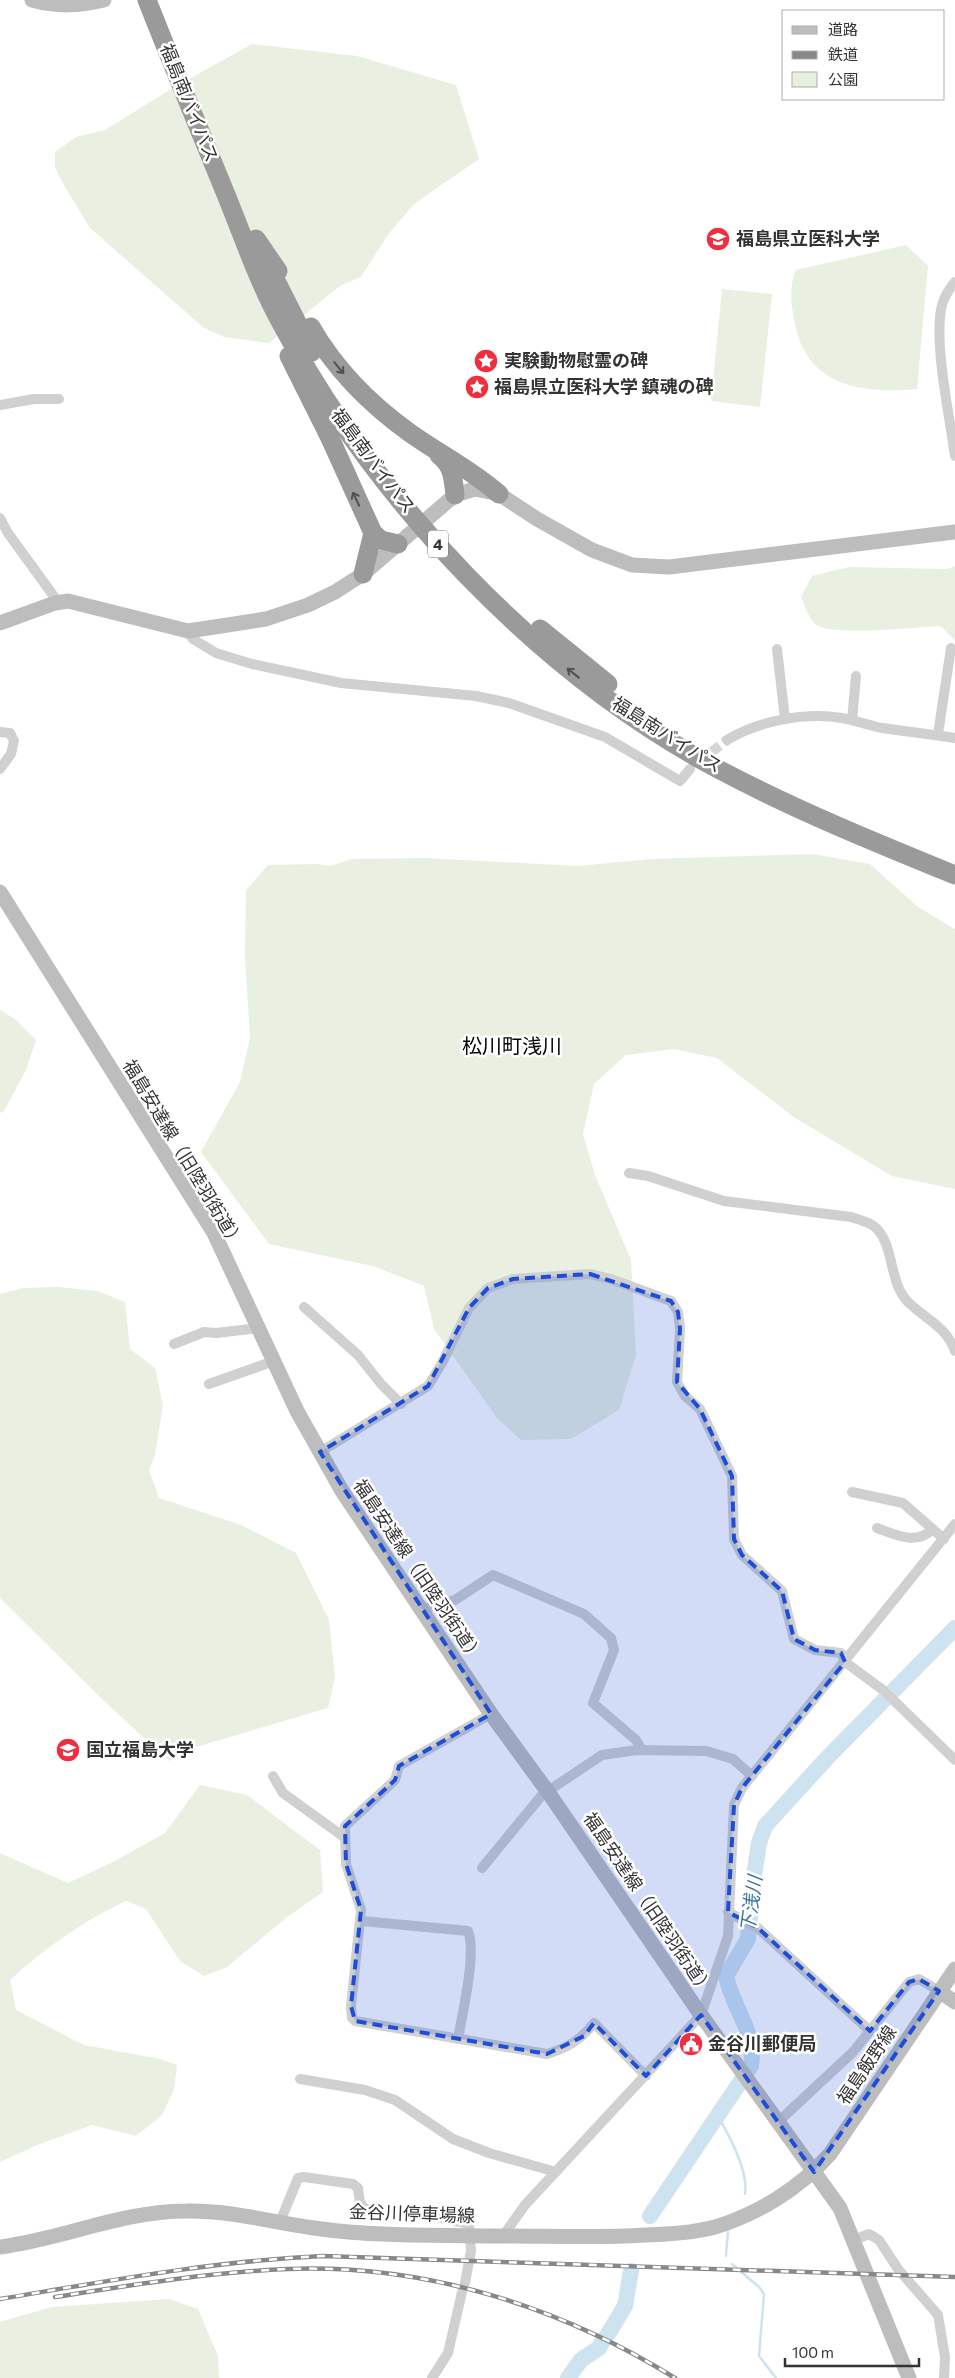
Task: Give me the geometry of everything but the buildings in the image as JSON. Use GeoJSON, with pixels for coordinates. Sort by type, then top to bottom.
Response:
{"type":"FeatureCollection","features":[{"type":"Feature","properties":{"kind":"highway","name":"福島南バイパス"},"geometry":{"type":"LineString","coordinates":[[147,0],[229,204],[280,322],[337,415],[416,519],[468,576],[570,671],[616,705],[715,767],[828,822],[955,875]]}},
{"type":"Feature","properties":{"kind":"highway","name":"福島南バイパス"},"geometry":{"type":"LineString","coordinates":[[160,0],[204,120],[256,239],[294,319],[324,373],[355,419],[436,524],[539,627],[594,673],[652,715],[711,752],[782,790],[955,864]]}},
{"type":"Feature","properties":{"kind":"highway"},"geometry":{"type":"LineString","coordinates":[[229,204],[266,307],[330,438],[373,533],[381,540],[402,541]]}},
{"type":"Feature","properties":{"kind":"highway"},"geometry":{"type":"LineString","coordinates":[[256,239],[338,367],[370,400],[447,461],[452,470],[453,498]]}},
{"type":"Feature","properties":{"kind":"highway"},"geometry":{"type":"LineString","coordinates":[[410,433],[476,474],[499,494]]}},
{"type":"Feature","properties":{"kind":"highway"},"geometry":{"type":"LineString","coordinates":[[363,574],[373,533]]}},
{"type":"Feature","properties":{"kind":"main road"},"geometry":{"type":"LineString","coordinates":[[32,0],[54,6],[81,5],[104,0]]}},
{"type":"Feature","properties":{"kind":"main road"},"geometry":{"type":"LineString","coordinates":[[0,623],[58,602],[68,601],[188,631],[266,619],[308,605],[335,592],[363,574],[453,498],[475,489],[499,494],[537,519],[592,550],[632,565],[670,567],[955,532]]}},
{"type":"Feature","properties":{"kind":"main road","name":"福島安達線（旧陸羽街道）"},"geometry":{"type":"LineString","coordinates":[[0,892],[214,1234],[274,1361],[342,1491],[491,1714],[548,1792],[701,2015],[840,2208],[909,2378]]}},
{"type":"Feature","properties":{"kind":"main road","name":"福島飯野線"},"geometry":{"type":"LineString","coordinates":[[814,2172],[830,2154],[955,1969]]}},
{"type":"Feature","properties":{"kind":"main road"},"geometry":{"type":"LineString","coordinates":[[940,1992],[955,2002]]}},
{"type":"Feature","properties":{"kind":"main road","name":"金谷川停車場線"},"geometry":{"type":"LineString","coordinates":[[0,2247],[22,2244],[152,2212],[205,2211],[355,2232],[470,2236],[613,2237],[689,2233],[730,2222],[758,2209],[814,2172]]}},
{"type":"Feature","properties":{"kind":"street"},"geometry":{"type":"LineString","coordinates":[[955,282],[942,305],[940,324],[943,368],[955,456]]}},
{"type":"Feature","properties":{"kind":"street"},"geometry":{"type":"LineString","coordinates":[[0,405],[34,399],[59,399]]}},
{"type":"Feature","properties":{"kind":"street"},"geometry":{"type":"LineString","coordinates":[[0,518],[8,533],[58,602]]}},
{"type":"Feature","properties":{"kind":"street"},"geometry":{"type":"LineString","coordinates":[[188,631],[193,639],[216,653],[252,664],[341,683],[476,696],[509,703],[605,737],[680,780],[690,769]]}},
{"type":"Feature","properties":{"kind":"street"},"geometry":{"type":"LineString","coordinates":[[938,734],[951,648]]}},
{"type":"Feature","properties":{"kind":"street"},"geometry":{"type":"LineString","coordinates":[[777,649],[785,720]]}},
{"type":"Feature","properties":{"kind":"street"},"geometry":{"type":"LineString","coordinates":[[852,720],[856,676]]}},
{"type":"Feature","properties":{"kind":"street"},"geometry":{"type":"LineString","coordinates":[[727,740],[744,730],[785,720],[816,717],[841,718],[880,728],[938,734],[955,738]]}},
{"type":"Feature","properties":{"kind":"street"},"geometry":{"type":"LineString","coordinates":[[0,732],[10,733],[14,741],[11,754],[0,769]]}},
{"type":"Feature","properties":{"kind":"street"},"geometry":{"type":"LineString","coordinates":[[629,1173],[648,1176],[724,1201],[851,1217],[868,1223],[877,1229],[885,1242],[898,1287],[907,1301],[943,1328],[955,1351]]}},
{"type":"Feature","properties":{"kind":"street"},"geometry":{"type":"LineString","coordinates":[[320,1452],[428,1386],[442,1363],[469,1308],[488,1288],[513,1279],[590,1274],[611,1278],[671,1301],[678,1312],[679,1321],[678,1382],[685,1396],[700,1409],[732,1476],[734,1539],[742,1555],[782,1591],[794,1639],[815,1650],[841,1653],[845,1662],[883,1690],[955,1760]]}},
{"type":"Feature","properties":{"kind":"street"},"geometry":{"type":"LineString","coordinates":[[304,1307],[358,1355],[381,1384],[401,1404]]}},
{"type":"Feature","properties":{"kind":"street"},"geometry":{"type":"LineString","coordinates":[[174,1344],[204,1332],[223,1333],[259,1328]]}},
{"type":"Feature","properties":{"kind":"street"},"geometry":{"type":"LineString","coordinates":[[209,1384],[247,1368],[274,1361]]}},
{"type":"Feature","properties":{"kind":"street"},"geometry":{"type":"LineString","coordinates":[[852,1492],[903,1503],[944,1539]]}},
{"type":"Feature","properties":{"kind":"street"},"geometry":{"type":"LineString","coordinates":[[503,2236],[525,2205],[701,2015],[728,1936],[734,1804],[742,1788],[955,1524]]}},
{"type":"Feature","properties":{"kind":"street"},"geometry":{"type":"LineString","coordinates":[[877,1528],[913,1539],[924,1537],[932,1530]]}},
{"type":"Feature","properties":{"kind":"street"},"geometry":{"type":"LineString","coordinates":[[420,1610],[455,1600],[493,1575],[584,1614],[611,1638],[614,1650],[593,1702],[636,1740],[642,1750]]}},
{"type":"Feature","properties":{"kind":"street"},"geometry":{"type":"LineString","coordinates":[[491,1714],[448,1736],[399,1766],[396,1780],[383,1794],[357,1812],[345,1826],[346,1864],[361,1910],[362,1921],[351,2006],[352,2018],[355,2021],[547,2054],[562,2050],[584,2036],[594,2023],[646,2076]]}},
{"type":"Feature","properties":{"kind":"street"},"geometry":{"type":"LineString","coordinates":[[482,1868],[542,1795],[602,1755],[612,1752],[642,1750],[706,1751],[733,1759],[752,1776]]}},
{"type":"Feature","properties":{"kind":"street"},"geometry":{"type":"LineString","coordinates":[[273,1776],[283,1793],[344,1836]]}},
{"type":"Feature","properties":{"kind":"street"},"geometry":{"type":"LineString","coordinates":[[728,1912],[758,1928],[870,2031]]}},
{"type":"Feature","properties":{"kind":"street"},"geometry":{"type":"LineString","coordinates":[[362,1921],[468,1931],[470,1937],[470,1956],[458,2039]]}},
{"type":"Feature","properties":{"kind":"street"},"geometry":{"type":"LineString","coordinates":[[778,2122],[853,2052],[909,1982],[919,1979],[940,1992]]}},
{"type":"Feature","properties":{"kind":"street"},"geometry":{"type":"LineString","coordinates":[[300,2079],[365,2090],[395,2100],[453,2140],[489,2153],[556,2172]]}},
{"type":"Feature","properties":{"kind":"street"},"geometry":{"type":"LineString","coordinates":[[280,2222],[294,2185],[298,2178],[304,2177],[352,2184],[358,2188],[360,2203],[365,2209],[429,2214],[470,2224],[471,2251],[448,2353],[432,2378]]}},
{"type":"Feature","properties":{"kind":"street"},"geometry":{"type":"LineString","coordinates":[[854,2240],[869,2234],[879,2240],[898,2269],[938,2315],[945,2357],[944,2378]]}},
{"type":"Feature","properties":{"kind":"highlighted area"},"geometry":{"type":"Polygon","coordinates":[[[590,1274],[671,1301],[678,1312],[680,1329],[677,1382],[700,1409],[732,1476],[734,1539],[742,1555],[782,1591],[794,1639],[815,1650],[841,1653],[845,1662],[742,1788],[734,1805],[728,1912],[758,1928],[870,2031],[909,1982],[919,1979],[939,1991],[814,2172],[701,2015],[646,2076],[594,2023],[584,2036],[547,2054],[355,2021],[351,2006],[361,1910],[346,1864],[345,1826],[395,1780],[399,1766],[491,1714],[320,1452],[428,1386],[469,1308],[488,1288],[513,1279],[590,1274]]]}},
{"type":"Feature","properties":{"kind":"green space"},"geometry":{"type":"Polygon","coordinates":[[[252,44],[357,56],[456,85],[479,159],[414,204],[387,236],[361,277],[340,286],[269,343],[224,337],[204,328],[90,228],[55,167],[55,152],[76,137],[105,130],[171,89],[252,44]]]}},
{"type":"Feature","properties":{"kind":"green space"},"geometry":{"type":"Polygon","coordinates":[[[906,245],[928,266],[917,389],[875,390],[855,387],[838,381],[822,372],[810,359],[800,341],[794,319],[791,301],[792,282],[796,270],[906,245]]]}},
{"type":"Feature","properties":{"kind":"green space"},"geometry":{"type":"Polygon","coordinates":[[[722,289],[772,294],[760,407],[711,401],[722,289]]]}},
{"type":"Feature","properties":{"kind":"green space"},"geometry":{"type":"Polygon","coordinates":[[[955,566],[955,641],[941,626],[856,631],[824,628],[815,624],[801,597],[812,576],[849,567],[947,569],[955,566]]]}},
{"type":"Feature","properties":{"kind":"green space"},"geometry":{"type":"Polygon","coordinates":[[[813,854],[870,864],[918,907],[955,929],[955,1189],[892,1176],[795,1118],[717,1058],[674,1049],[626,1055],[594,1084],[583,1134],[595,1175],[631,1260],[636,1355],[619,1410],[571,1439],[521,1440],[497,1418],[434,1329],[424,1286],[373,1266],[269,1244],[201,1152],[240,1082],[250,1038],[245,956],[246,890],[268,865],[317,864],[330,866],[352,859],[425,858],[578,866],[651,859],[813,854]]]}},
{"type":"Feature","properties":{"kind":"green space"},"geometry":{"type":"Polygon","coordinates":[[[0,1010],[15,1019],[36,1040],[26,1070],[4,1111],[0,1113],[0,1010]]]}},
{"type":"Feature","properties":{"kind":"green space"},"geometry":{"type":"Polygon","coordinates":[[[57,1287],[97,1291],[125,1302],[130,1349],[155,1368],[163,1405],[155,1455],[149,1470],[159,1498],[241,1525],[296,1553],[329,1620],[335,1678],[328,1708],[196,1747],[169,1761],[103,1700],[0,1598],[0,1294],[23,1288],[57,1287]]]}},
{"type":"Feature","properties":{"kind":"green space"},"geometry":{"type":"Polygon","coordinates":[[[200,1785],[247,1795],[320,1850],[323,1892],[287,1917],[227,1967],[204,1976],[180,1961],[146,1909],[126,1901],[80,1926],[23,1968],[10,1980],[16,2010],[84,2045],[160,2059],[177,2065],[174,2089],[162,2115],[136,2136],[92,2125],[37,2145],[0,2162],[0,1853],[68,1883],[113,1862],[165,1833],[200,1785]]]}},
{"type":"Feature","properties":{"kind":"green space"},"geometry":{"type":"Polygon","coordinates":[[[169,2299],[198,2309],[218,2356],[219,2378],[0,2378],[0,2322],[51,2307],[169,2299]]]}},
{"type":"Feature","properties":{"kind":"waterway","name":"下浅川"},"geometry":{"type":"LineString","coordinates":[[650,2216],[751,2066],[752,2054],[747,2031],[726,1976],[748,1939],[754,1876],[759,1843],[765,1826],[828,1757],[955,1628]]}},
{"type":"Feature","properties":{"kind":"waterway"},"geometry":{"type":"LineString","coordinates":[[718,2116],[741,2165],[744,2175],[745,2194]]}},
{"type":"Feature","properties":{"kind":"waterway"},"geometry":{"type":"LineString","coordinates":[[726,2256],[728,2230]]}},
{"type":"Feature","properties":{"kind":"waterway"},"geometry":{"type":"LineString","coordinates":[[732,2264],[759,2287],[764,2294],[759,2356],[776,2378]]}},
{"type":"Feature","properties":{"kind":"waterway","name":"下浅川"},"geometry":{"type":"LineString","coordinates":[[608,2334],[625,2306],[631,2271]]}},
{"type":"Feature","properties":{"kind":"waterway","name":"下浅川"},"geometry":{"type":"LineString","coordinates":[[568,2378],[581,2360],[599,2348],[604,2339]]}},
{"type":"Feature","properties":{"kind":"tunnel"},"geometry":{"type":"LineString","coordinates":[[700,761],[727,740]]}},
{"type":"Feature","properties":{"kind":"railway"},"geometry":{"type":"LineString","coordinates":[[0,2299],[201,2267],[323,2256],[955,2277]]}},
{"type":"Feature","properties":{"kind":"railway"},"geometry":{"type":"LineString","coordinates":[[55,2297],[171,2280],[288,2269],[339,2269],[390,2274],[440,2282],[538,2311],[585,2330],[631,2352],[675,2378]]}},
{"type":"Feature","properties":{"kind":"place","name":"福島県立医科大学"},"geometry":{"type":"Point","coordinates":[718,239]}},
{"type":"Feature","properties":{"kind":"place","name":"実験動物慰霊の碑"},"geometry":{"type":"Point","coordinates":[486,361]}},
{"type":"Feature","properties":{"kind":"place","name":"福島県立医科大学 鎮魂の碑"},"geometry":{"type":"Point","coordinates":[477,387]}},
{"type":"Feature","properties":{"kind":"place","name":"国立福島大学"},"geometry":{"type":"Point","coordinates":[68,1750]}},
{"type":"Feature","properties":{"kind":"place","name":"金谷川郵便局"},"geometry":{"type":"Point","coordinates":[691,2044]}},
{"type":"Feature","properties":{"kind":"district","name":"松川町浅川"},"geometry":{"type":"Point","coordinates":[512,1046]}}]}
